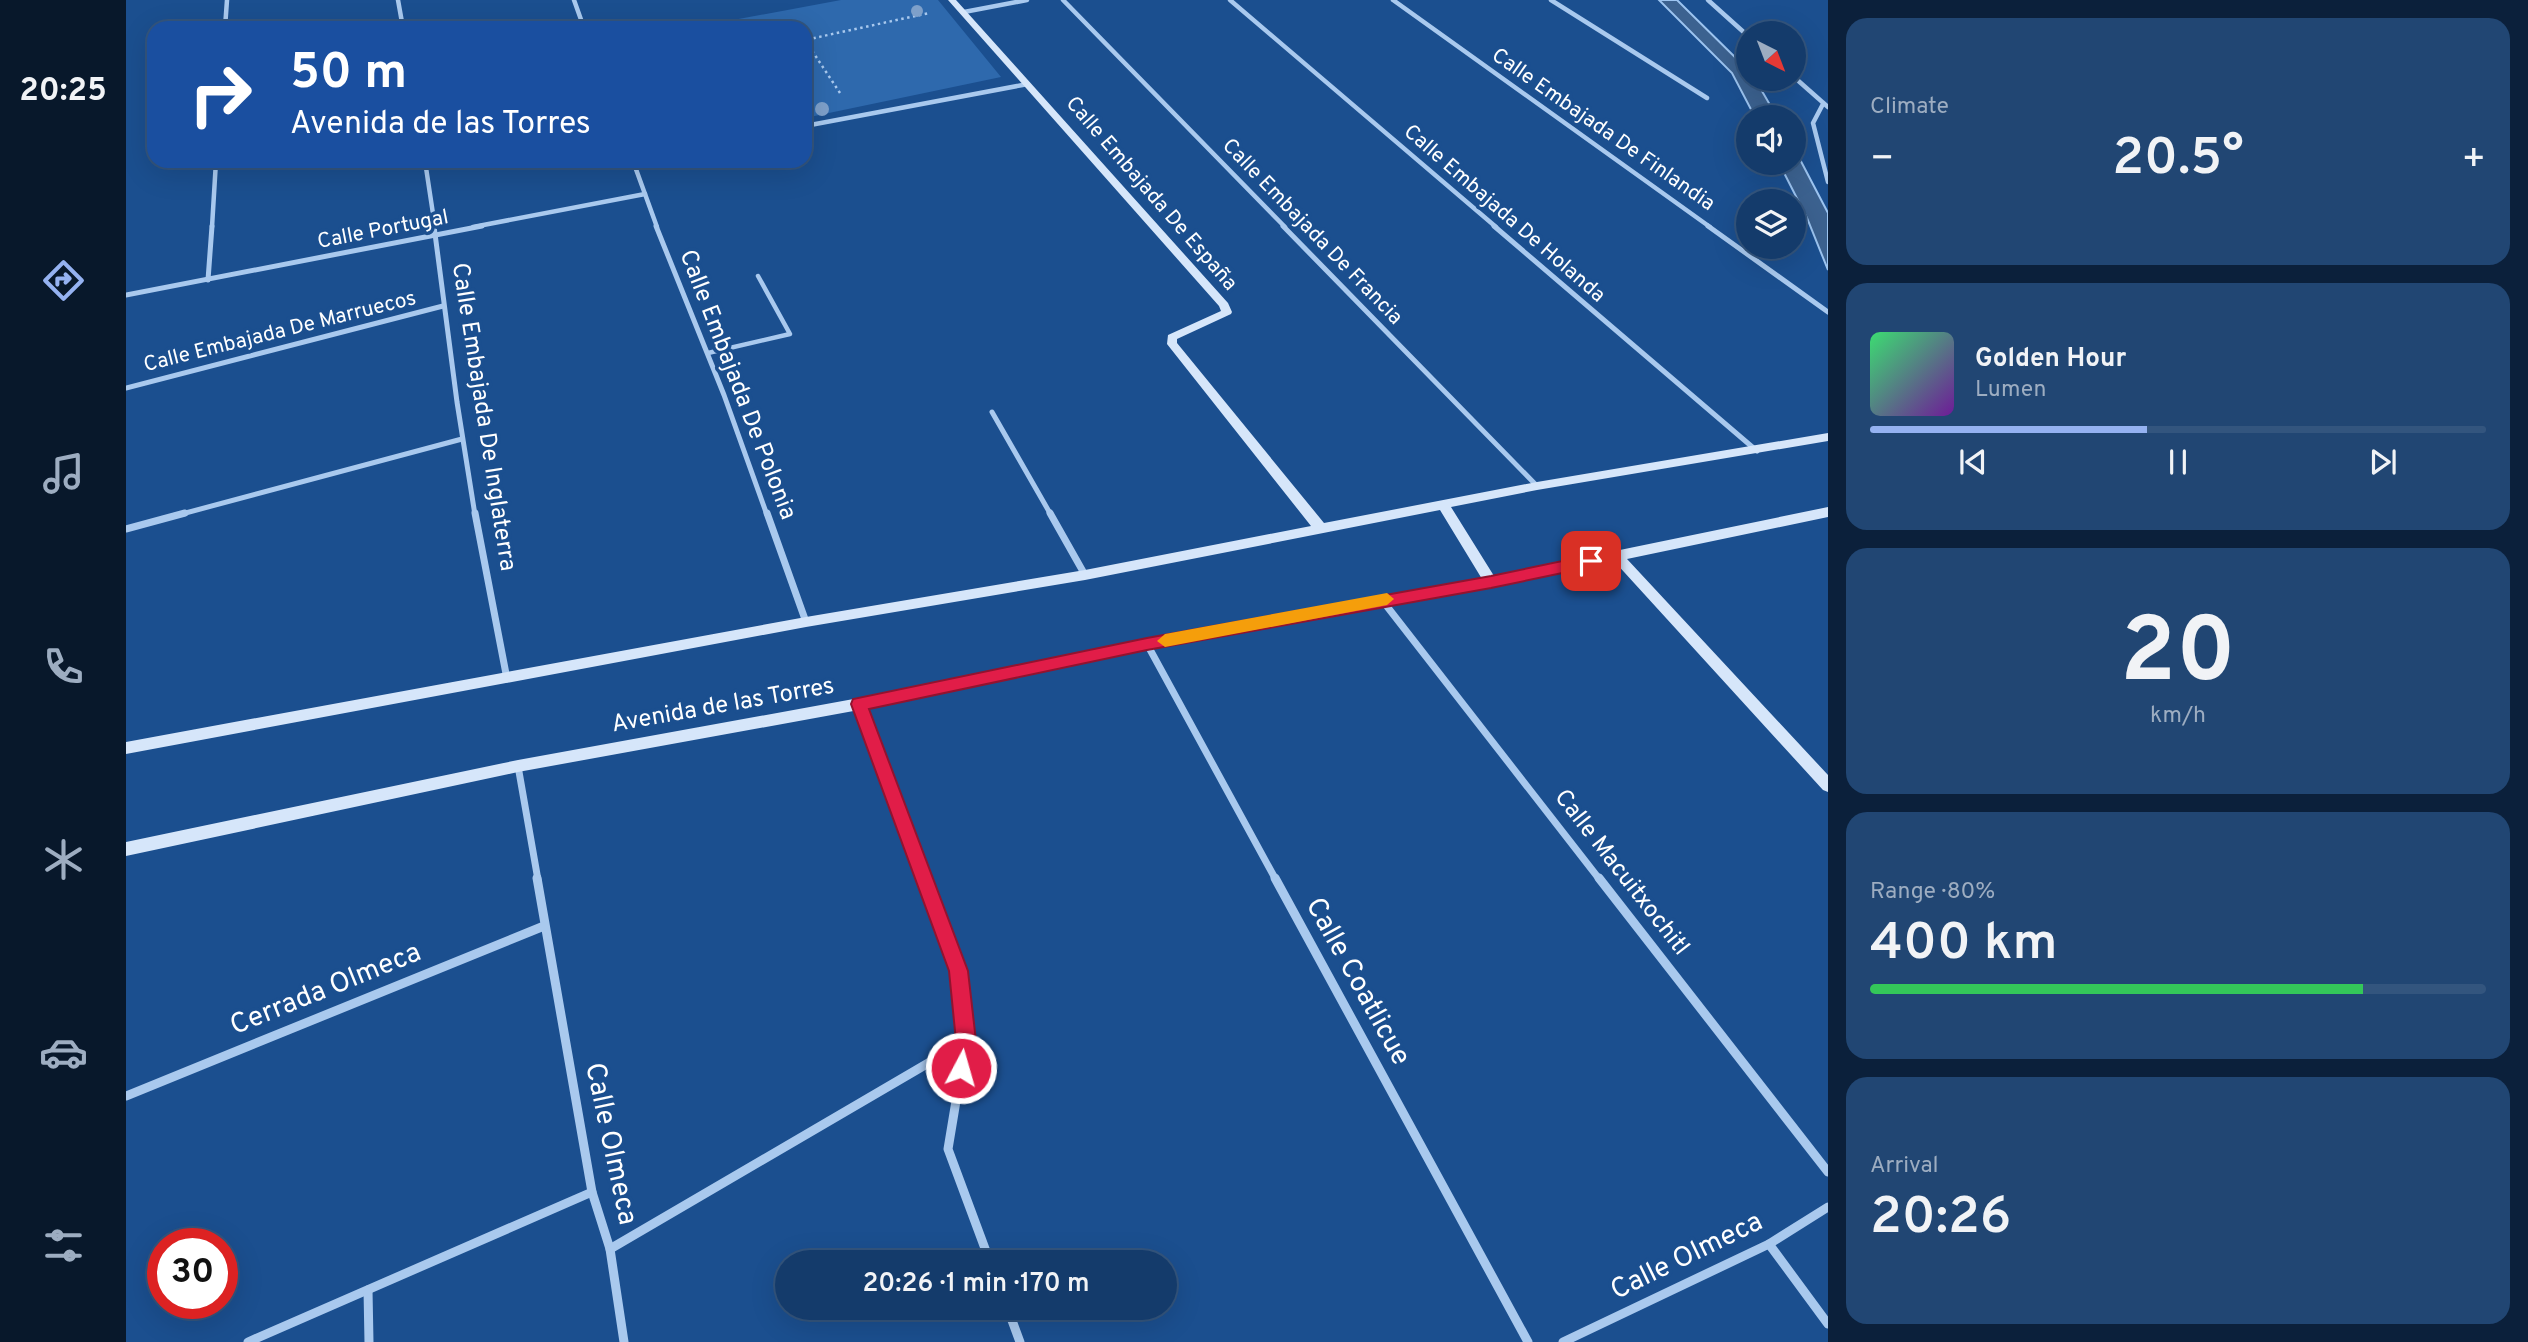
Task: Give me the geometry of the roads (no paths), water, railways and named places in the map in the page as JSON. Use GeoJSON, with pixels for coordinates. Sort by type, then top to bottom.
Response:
{"type":"FeatureCollection","features":[{"type":"Feature","properties":{"kind":"main road","name":"Calle Embajada De España"},"geometry":{"type":"LineString","coordinates":[[958,6],[1224,305],[1227,312],[1172,337],[1172,344],[1322,530]]}},
{"type":"Feature","properties":{"kind":"main road"},"geometry":{"type":"LineString","coordinates":[[126,748],[806,622],[1085,575],[1537,486],[1828,438]]}},
{"type":"Feature","properties":{"kind":"main road"},"geometry":{"type":"LineString","coordinates":[[1444,506],[1491,582]]}},
{"type":"Feature","properties":{"kind":"main road","name":"Avenida de las Torres"},"geometry":{"type":"LineString","coordinates":[[126,849],[517,766],[859,704],[1147,644],[1491,582],[1828,512]]}},
{"type":"Feature","properties":{"kind":"main road"},"geometry":{"type":"LineString","coordinates":[[1617,556],[1828,785]]}},
{"type":"Feature","properties":{"kind":"street"},"geometry":{"type":"LineString","coordinates":[[226,21],[227,0]]}},
{"type":"Feature","properties":{"kind":"street"},"geometry":{"type":"LineString","coordinates":[[398,0],[402,21]]}},
{"type":"Feature","properties":{"kind":"street"},"geometry":{"type":"LineString","coordinates":[[574,0],[582,21]]}},
{"type":"Feature","properties":{"kind":"street"},"geometry":{"type":"LineString","coordinates":[[958,6],[1027,0]]}},
{"type":"Feature","properties":{"kind":"street","name":"Calle Embajada De Francia"},"geometry":{"type":"LineString","coordinates":[[1063,0],[1537,486]]}},
{"type":"Feature","properties":{"kind":"street","name":"Calle Embajada De Holanda"},"geometry":{"type":"LineString","coordinates":[[1230,0],[1758,451]]}},
{"type":"Feature","properties":{"kind":"street","name":"Calle Embajada De Finlandia"},"geometry":{"type":"LineString","coordinates":[[1392,0],[1828,312]]}},
{"type":"Feature","properties":{"kind":"street"},"geometry":{"type":"LineString","coordinates":[[1551,0],[1707,97]]}},
{"type":"Feature","properties":{"kind":"street"},"geometry":{"type":"LineString","coordinates":[[1708,0],[1736,25]]}},
{"type":"Feature","properties":{"kind":"street"},"geometry":{"type":"LineString","coordinates":[[812,125],[1028,84]]}},
{"type":"Feature","properties":{"kind":"street"},"geometry":{"type":"LineString","coordinates":[[1806,88],[1826,106],[1813,123],[1828,182]]}},
{"type":"Feature","properties":{"kind":"street"},"geometry":{"type":"LineString","coordinates":[[208,280],[216,168]]}},
{"type":"Feature","properties":{"kind":"street","name":"Calle Embajada De Inglaterra"},"geometry":{"type":"LineString","coordinates":[[426,168],[462,439],[507,679]]}},
{"type":"Feature","properties":{"kind":"street","name":"Calle Embajada De Polonia"},"geometry":{"type":"LineString","coordinates":[[637,168],[662,242],[708,353],[806,622]]}},
{"type":"Feature","properties":{"kind":"street","name":"Calle Portugal"},"geometry":{"type":"LineString","coordinates":[[126,295],[645,194]]}},
{"type":"Feature","properties":{"kind":"street","name":"Calle Embajada De Marruecos"},"geometry":{"type":"LineString","coordinates":[[126,388],[443,306]]}},
{"type":"Feature","properties":{"kind":"street"},"geometry":{"type":"LineString","coordinates":[[992,412],[1085,575]]}},
{"type":"Feature","properties":{"kind":"street"},"geometry":{"type":"LineString","coordinates":[[126,529],[462,439]]}},
{"type":"Feature","properties":{"kind":"street","name":"Calle Macuitxochitl"},"geometry":{"type":"LineString","coordinates":[[1382,600],[1828,1172]]}},
{"type":"Feature","properties":{"kind":"street","name":"Calle Coatlicue"},"geometry":{"type":"LineString","coordinates":[[1147,644],[1528,1342]]}},
{"type":"Feature","properties":{"kind":"street"},"geometry":{"type":"LineString","coordinates":[[859,704],[958,971],[966,1041],[948,1149],[986,1250]]}},
{"type":"Feature","properties":{"kind":"street","name":"Calle Olmeca"},"geometry":{"type":"LineString","coordinates":[[517,766],[592,1192],[610,1249],[966,1041]]}},
{"type":"Feature","properties":{"kind":"street","name":"Cerrada Olmeca"},"geometry":{"type":"LineString","coordinates":[[126,1096],[544,926]]}},
{"type":"Feature","properties":{"kind":"street"},"geometry":{"type":"LineString","coordinates":[[248,1342],[592,1192]]}},
{"type":"Feature","properties":{"kind":"street","name":"Calle Olmeca"},"geometry":{"type":"LineString","coordinates":[[1563,1342],[1769,1244],[1828,1207]]}},
{"type":"Feature","properties":{"kind":"street"},"geometry":{"type":"LineString","coordinates":[[1769,1244],[1828,1324]]}},
{"type":"Feature","properties":{"kind":"street"},"geometry":{"type":"LineString","coordinates":[[610,1249],[624,1342]]}},
{"type":"Feature","properties":{"kind":"street"},"geometry":{"type":"LineString","coordinates":[[368,1290],[369,1342]]}},
{"type":"Feature","properties":{"kind":"street"},"geometry":{"type":"LineString","coordinates":[[1012,1320],[1020,1342]]}},
{"type":"Feature","properties":{"kind":"lane"},"geometry":{"type":"LineString","coordinates":[[708,353],[790,334],[758,276]]}}]}
